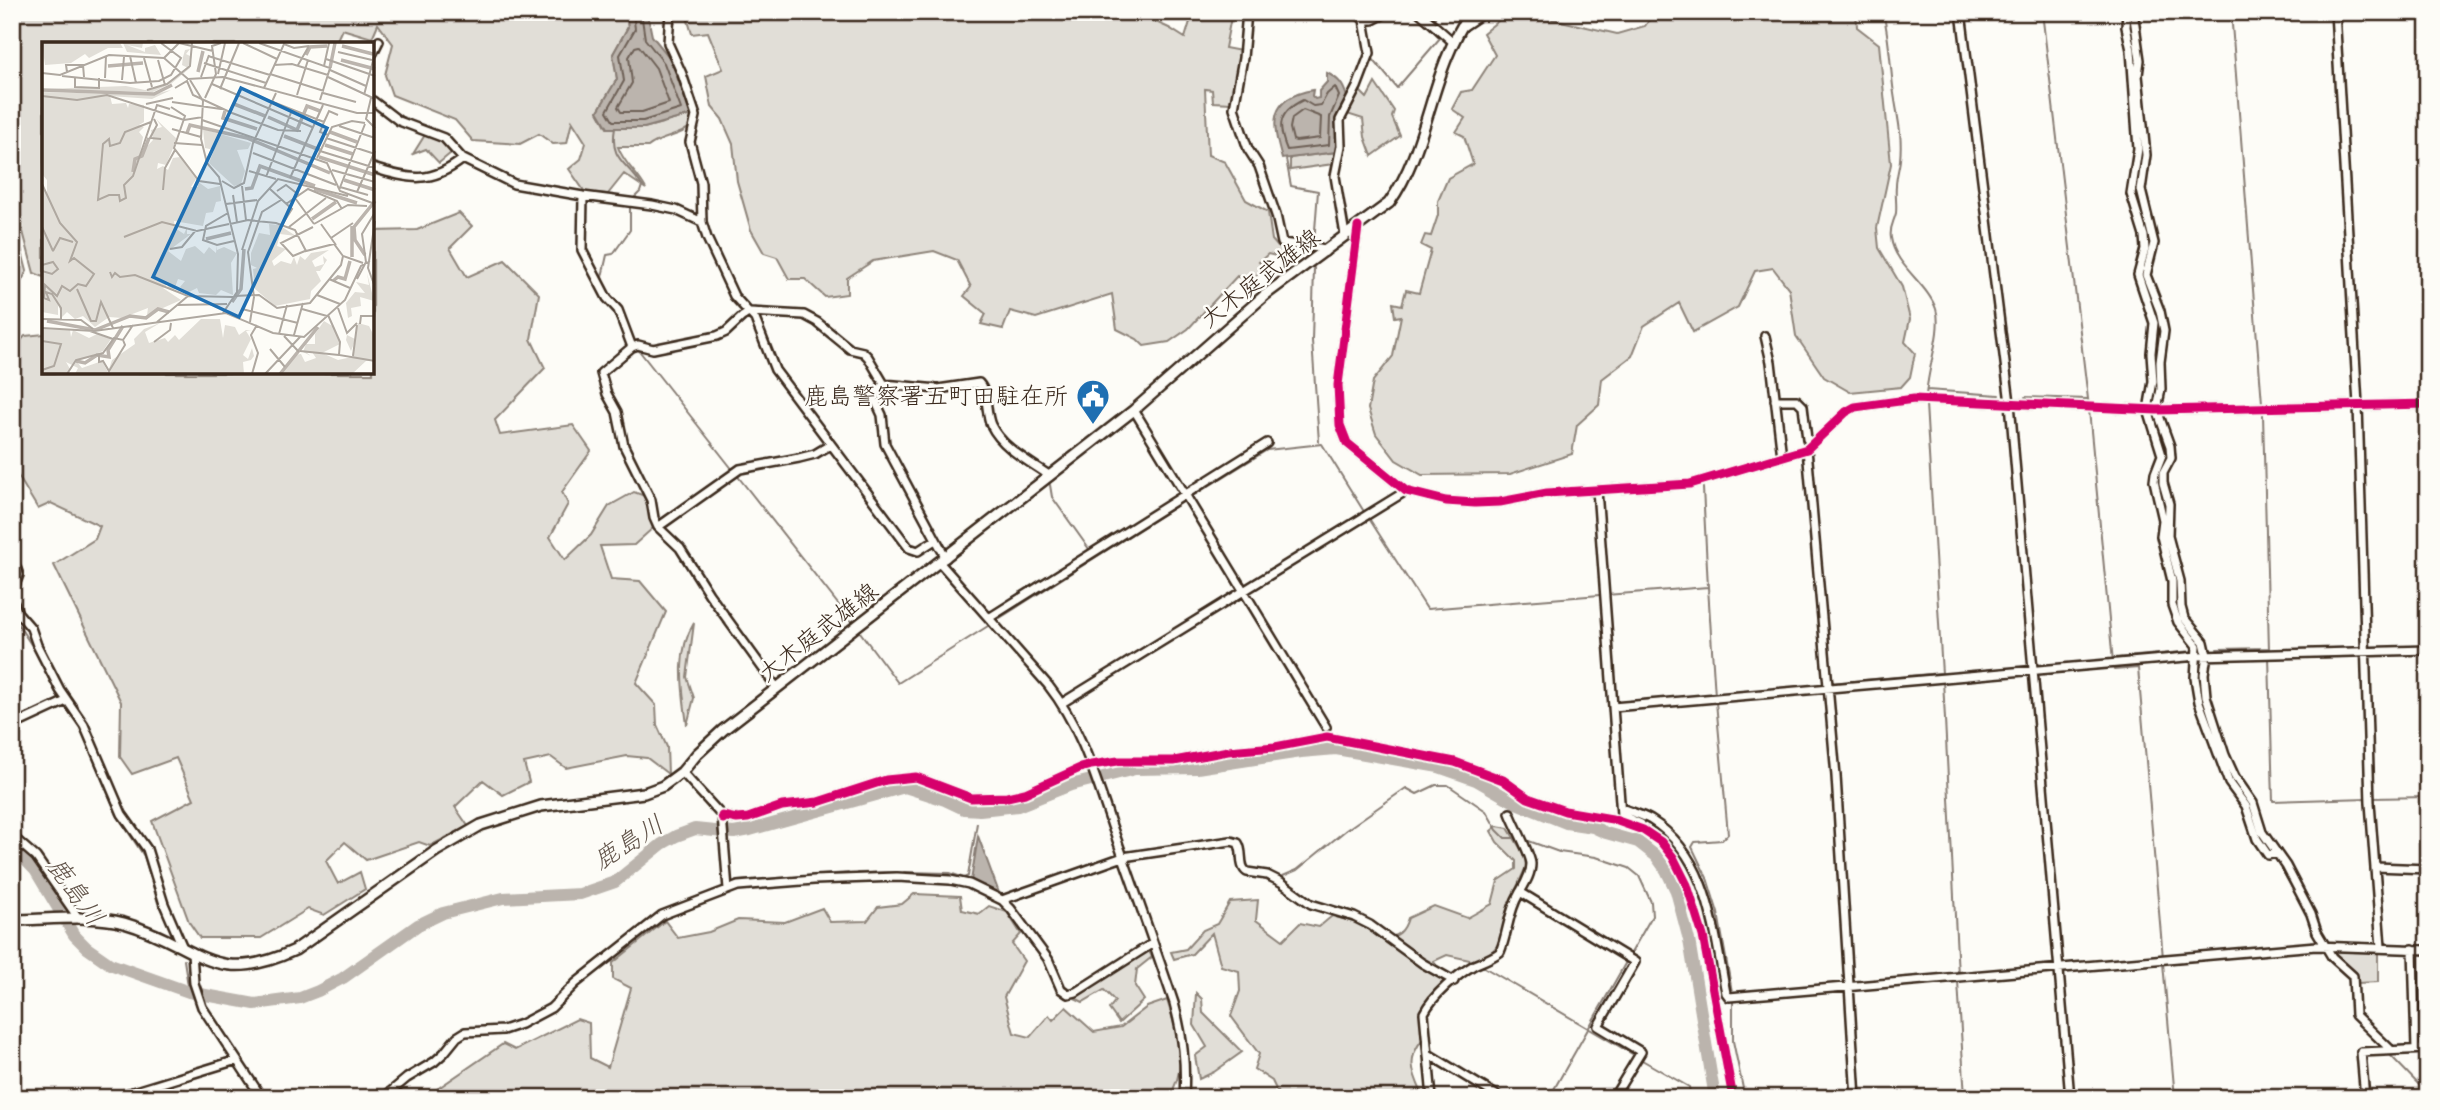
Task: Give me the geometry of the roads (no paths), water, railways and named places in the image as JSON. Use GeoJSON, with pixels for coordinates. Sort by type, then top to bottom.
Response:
{"type":"FeatureCollection","features":[{"type":"Feature","properties":{"kind":"main road","name":"大木庭武雄線"},"geometry":{"type":"LineString","coordinates":[[12,920],[101,918],[124,923],[214,964],[253,966],[295,950],[436,851],[481,825],[541,806],[644,793],[663,786],[682,772],[723,730],[1135,410],[1230,323],[1389,203],[1410,167],[1452,41],[1471,12]]}},
{"type":"Feature","properties":{"kind":"main road"},"geometry":{"type":"LineString","coordinates":[[12,1090],[12,1098]]}},
{"type":"Feature","properties":{"kind":"street"},"geometry":{"type":"LineString","coordinates":[[670,12],[668,43],[696,116],[690,142],[701,183],[702,222],[734,296],[741,306],[750,312],[775,370],[909,548],[918,551],[935,540]]}},
{"type":"Feature","properties":{"kind":"street"},"geometry":{"type":"LineString","coordinates":[[1247,12],[1243,58],[1235,97],[1237,117],[1248,149],[1259,166],[1276,215],[1282,243],[1320,248],[1325,252]]}},
{"type":"Feature","properties":{"kind":"street"},"geometry":{"type":"LineString","coordinates":[[1345,235],[1335,176],[1341,146],[1340,120],[1370,53],[1364,20],[1356,12]]}},
{"type":"Feature","properties":{"kind":"street"},"geometry":{"type":"LineString","coordinates":[[1364,20],[1373,20],[1388,12]]}},
{"type":"Feature","properties":{"kind":"street"},"geometry":{"type":"LineString","coordinates":[[1419,12],[1452,41]]}},
{"type":"Feature","properties":{"kind":"street"},"geometry":{"type":"LineString","coordinates":[[1460,28],[1485,12]]}},
{"type":"Feature","properties":{"kind":"street"},"geometry":{"type":"LineString","coordinates":[[1961,12],[2010,403],[2070,1098]]}},
{"type":"Feature","properties":{"kind":"street"},"geometry":{"type":"LineString","coordinates":[[2127,12],[2126,27],[2131,50],[2138,149],[2132,194],[2145,248],[2138,275],[2154,323],[2151,353],[2153,381],[2148,410],[2162,455],[2154,481],[2164,520],[2161,536],[2172,581],[2172,605],[2178,621],[2197,646],[2196,690],[2218,758],[2229,783],[2246,806],[2257,838],[2268,855],[2277,853]]}},
{"type":"Feature","properties":{"kind":"street"},"geometry":{"type":"LineString","coordinates":[[2136,12],[2134,18],[2140,60],[2138,75],[2146,155],[2141,190],[2154,243],[2146,275],[2160,311],[2164,331],[2160,362],[2161,389],[2157,410],[2170,446],[2171,458],[2163,473],[2163,483],[2169,505],[2168,536],[2180,582],[2180,607],[2204,642],[2207,655],[2204,674],[2206,696],[2235,777],[2253,803],[2262,832],[2277,853],[2311,914],[2317,932],[2332,957],[2353,976],[2356,1015],[2386,1050]]}},
{"type":"Feature","properties":{"kind":"street"},"geometry":{"type":"LineString","coordinates":[[2335,12],[2358,405],[2370,799],[2381,947]]}},
{"type":"Feature","properties":{"kind":"street"},"geometry":{"type":"LineString","coordinates":[[374,51],[379,41]]}},
{"type":"Feature","properties":{"kind":"street"},"geometry":{"type":"LineString","coordinates":[[374,102],[399,121],[444,138],[463,159],[514,184],[652,205],[676,210],[702,222]]}},
{"type":"Feature","properties":{"kind":"street"},"geometry":{"type":"LineString","coordinates":[[374,168],[418,178],[434,177],[448,171],[463,159]]}},
{"type":"Feature","properties":{"kind":"street"},"geometry":{"type":"LineString","coordinates":[[583,196],[582,250],[607,298],[618,310],[632,347]]}},
{"type":"Feature","properties":{"kind":"street"},"geometry":{"type":"LineString","coordinates":[[1358,227],[1338,385],[1340,425],[1347,443],[1406,491],[1446,501],[1500,502],[1547,493],[1690,484],[1810,447],[1846,412],[1855,407],[1921,398],[2148,410],[2428,404]]}},
{"type":"Feature","properties":{"kind":"street"},"geometry":{"type":"LineString","coordinates":[[776,688],[680,548],[658,527],[652,500],[624,446],[617,412],[601,380],[603,370],[632,347],[638,345],[653,349],[717,336],[750,312],[759,311],[804,315],[817,322],[850,349],[863,352],[869,357],[884,384]]}},
{"type":"Feature","properties":{"kind":"street"},"geometry":{"type":"LineString","coordinates":[[1765,337],[1782,457]]}},
{"type":"Feature","properties":{"kind":"street"},"geometry":{"type":"LineString","coordinates":[[884,384],[938,389],[979,383],[984,391],[989,420],[1000,438],[1050,476]]}},
{"type":"Feature","properties":{"kind":"street"},"geometry":{"type":"LineString","coordinates":[[884,384],[875,395],[875,400],[881,415],[885,444],[943,560],[1062,703],[1075,725],[1124,857],[1183,1036],[1186,1066],[1184,1098]]}},
{"type":"Feature","properties":{"kind":"street"},"geometry":{"type":"LineString","coordinates":[[1775,400],[1797,400],[1803,406],[1810,447],[1836,776],[1856,1098]]}},
{"type":"Feature","properties":{"kind":"street"},"geometry":{"type":"LineString","coordinates":[[1135,410],[1326,727]]}},
{"type":"Feature","properties":{"kind":"street"},"geometry":{"type":"LineString","coordinates":[[989,618],[1267,443]]}},
{"type":"Feature","properties":{"kind":"street"},"geometry":{"type":"LineString","coordinates":[[658,527],[735,472],[799,458],[830,445]]}},
{"type":"Feature","properties":{"kind":"street"},"geometry":{"type":"LineString","coordinates":[[1597,490],[1620,815],[1641,824],[1643,830]]}},
{"type":"Feature","properties":{"kind":"street"},"geometry":{"type":"LineString","coordinates":[[1062,703],[1406,491]]}},
{"type":"Feature","properties":{"kind":"street"},"geometry":{"type":"LineString","coordinates":[[12,557],[19,569],[13,591],[15,614],[31,628],[66,701],[84,724],[122,814],[146,849],[164,904],[187,950],[202,1007],[262,1098]]}},
{"type":"Feature","properties":{"kind":"street"},"geometry":{"type":"LineString","coordinates":[[1613,707],[1711,700],[1828,685],[1938,680],[2207,655],[2428,650]]}},
{"type":"Feature","properties":{"kind":"street"},"geometry":{"type":"LineString","coordinates":[[12,726],[66,701]]}},
{"type":"Feature","properties":{"kind":"street"},"geometry":{"type":"LineString","coordinates":[[722,817],[748,818],[782,806],[818,803],[886,780],[916,777],[971,799],[1007,797],[1025,793],[1091,765],[1118,761],[1174,761],[1327,737],[1455,762],[1503,780],[1528,798],[1565,811],[1612,819],[1643,830],[1661,842],[1673,857],[1688,885],[1703,936],[1733,1098]]}},
{"type":"Feature","properties":{"kind":"street"},"geometry":{"type":"LineString","coordinates":[[682,772],[722,817],[728,889]]}},
{"type":"Feature","properties":{"kind":"street"},"geometry":{"type":"LineString","coordinates":[[1621,808],[1650,820],[1675,839],[1688,855],[1709,906],[1726,993],[1734,997],[2316,946],[2428,950]]}},
{"type":"Feature","properties":{"kind":"street"},"geometry":{"type":"LineString","coordinates":[[1432,1098],[1424,1013],[1430,1002],[1472,966],[1500,952],[1511,909],[1528,877],[1531,864],[1529,853],[1510,813]]}},
{"type":"Feature","properties":{"kind":"street"},"geometry":{"type":"LineString","coordinates":[[12,836],[36,857],[79,919]]}},
{"type":"Feature","properties":{"kind":"street"},"geometry":{"type":"LineString","coordinates":[[1002,900],[1124,857],[1231,841],[1238,843],[1241,848],[1244,869],[1281,882],[1311,904],[1354,917],[1370,925],[1422,963],[1454,981]]}},
{"type":"Feature","properties":{"kind":"street"},"geometry":{"type":"LineString","coordinates":[[2375,867],[2428,869]]}},
{"type":"Feature","properties":{"kind":"street"},"geometry":{"type":"LineString","coordinates":[[383,1098],[407,1078],[434,1062],[465,1032],[503,1030],[551,1008],[576,983],[662,915],[728,889],[752,884],[897,877],[950,880],[969,884],[1002,900],[1012,909],[1048,959],[1061,989],[1068,994],[1076,992],[1153,943]]}},
{"type":"Feature","properties":{"kind":"street"},"geometry":{"type":"LineString","coordinates":[[1520,892],[1634,962],[1598,1026],[1641,1052],[1613,1098]]}},
{"type":"Feature","properties":{"kind":"street"},"geometry":{"type":"LineString","coordinates":[[2413,949],[2416,1049]]}},
{"type":"Feature","properties":{"kind":"street"},"geometry":{"type":"LineString","coordinates":[[2365,1098],[2361,1052],[2428,1049]]}},
{"type":"Feature","properties":{"kind":"street"},"geometry":{"type":"LineString","coordinates":[[1430,1055],[1502,1098]]}},
{"type":"Feature","properties":{"kind":"street"},"geometry":{"type":"LineString","coordinates":[[113,1098],[237,1060]]}},
{"type":"Feature","properties":{"kind":"water"},"geometry":{"type":"Polygon","coordinates":[[[626,12],[647,12],[652,36],[670,58],[691,115],[644,128],[608,128],[598,111],[617,79],[613,54],[628,27],[626,12]]]}},
{"type":"Feature","properties":{"kind":"water"},"geometry":{"type":"Polygon","coordinates":[[[1327,73],[1340,82],[1347,97],[1337,119],[1336,152],[1282,159],[1275,124],[1280,106],[1287,99],[1313,90],[1312,96],[1319,98],[1319,91],[1327,82],[1327,73]]]}},
{"type":"Feature","properties":{"kind":"water"},"geometry":{"type":"Polygon","coordinates":[[[978,836],[999,893],[971,881],[978,836]]]}},
{"type":"Feature","properties":{"kind":"waterway"},"geometry":{"type":"LineString","coordinates":[[1434,19],[1438,12]]}},
{"type":"Feature","properties":{"kind":"waterway"},"geometry":{"type":"LineString","coordinates":[[1883,12],[1901,140],[1896,213],[1891,238],[1898,257],[1932,300],[1938,318],[1926,398]]}},
{"type":"Feature","properties":{"kind":"waterway"},"geometry":{"type":"LineString","coordinates":[[2042,12],[2088,399]]}},
{"type":"Feature","properties":{"kind":"waterway"},"geometry":{"type":"LineString","coordinates":[[2231,12],[2262,403]]}},
{"type":"Feature","properties":{"kind":"waterway"},"geometry":{"type":"LineString","coordinates":[[2130,24],[2135,53]]}},
{"type":"Feature","properties":{"kind":"waterway"},"geometry":{"type":"LineString","coordinates":[[1372,58],[1397,88],[1440,38],[1430,28]]}},
{"type":"Feature","properties":{"kind":"waterway"},"geometry":{"type":"LineString","coordinates":[[615,128],[617,155],[642,186],[631,201]]}},
{"type":"Feature","properties":{"kind":"waterway"},"geometry":{"type":"LineString","coordinates":[[2137,181],[2141,149]]}},
{"type":"Feature","properties":{"kind":"waterway"},"geometry":{"type":"LineString","coordinates":[[1286,159],[1291,186],[1318,191],[1314,243]]}},
{"type":"Feature","properties":{"kind":"waterway"},"geometry":{"type":"LineString","coordinates":[[2136,187],[2149,249]]}},
{"type":"Feature","properties":{"kind":"waterway"},"geometry":{"type":"LineString","coordinates":[[604,285],[602,277],[607,255],[613,254],[630,230],[630,206]]}},
{"type":"Feature","properties":{"kind":"waterway"},"geometry":{"type":"LineString","coordinates":[[1314,268],[1312,341],[1319,442]]}},
{"type":"Feature","properties":{"kind":"waterway"},"geometry":{"type":"LineString","coordinates":[[2148,295],[2159,330],[2153,405]]}},
{"type":"Feature","properties":{"kind":"waterway"},"geometry":{"type":"LineString","coordinates":[[621,309],[627,323]]}},
{"type":"Feature","properties":{"kind":"waterway"},"geometry":{"type":"LineString","coordinates":[[637,348],[733,470]]}},
{"type":"Feature","properties":{"kind":"waterway"},"geometry":{"type":"LineString","coordinates":[[1927,390],[1999,395]]}},
{"type":"Feature","properties":{"kind":"waterway"},"geometry":{"type":"LineString","coordinates":[[2025,397],[2088,399],[2089,404]]}},
{"type":"Feature","properties":{"kind":"waterway"},"geometry":{"type":"LineString","coordinates":[[1926,404],[1942,674]]}},
{"type":"Feature","properties":{"kind":"waterway"},"geometry":{"type":"LineString","coordinates":[[2089,410],[2113,662]]}},
{"type":"Feature","properties":{"kind":"waterway"},"geometry":{"type":"LineString","coordinates":[[2263,414],[2269,650]]}},
{"type":"Feature","properties":{"kind":"waterway"},"geometry":{"type":"LineString","coordinates":[[2153,416],[2164,439]]}},
{"type":"Feature","properties":{"kind":"waterway"},"geometry":{"type":"LineString","coordinates":[[1191,497],[1267,450],[1322,444],[1363,510]]}},
{"type":"Feature","properties":{"kind":"waterway"},"geometry":{"type":"LineString","coordinates":[[2165,506],[2158,478],[2166,444]]}},
{"type":"Feature","properties":{"kind":"waterway"},"geometry":{"type":"LineString","coordinates":[[736,474],[852,622]]}},
{"type":"Feature","properties":{"kind":"waterway"},"geometry":{"type":"LineString","coordinates":[[1050,485],[1052,497],[1089,549]]}},
{"type":"Feature","properties":{"kind":"waterway"},"geometry":{"type":"LineString","coordinates":[[1703,488],[1708,587]]}},
{"type":"Feature","properties":{"kind":"waterway"},"geometry":{"type":"LineString","coordinates":[[1000,618],[1186,500]]}},
{"type":"Feature","properties":{"kind":"waterway"},"geometry":{"type":"LineString","coordinates":[[1370,520],[1427,609],[1600,595]]}},
{"type":"Feature","properties":{"kind":"waterway"},"geometry":{"type":"LineString","coordinates":[[2172,566],[2180,615]]}},
{"type":"Feature","properties":{"kind":"waterway"},"geometry":{"type":"LineString","coordinates":[[1606,595],[1708,587],[1715,696]]}},
{"type":"Feature","properties":{"kind":"waterway"},"geometry":{"type":"LineString","coordinates":[[15,620],[34,649],[59,699]]}},
{"type":"Feature","properties":{"kind":"waterway"},"geometry":{"type":"LineString","coordinates":[[860,632],[898,683],[988,626]]}},
{"type":"Feature","properties":{"kind":"waterway"},"geometry":{"type":"LineString","coordinates":[[2191,631],[2200,643],[2202,654]]}},
{"type":"Feature","properties":{"kind":"waterway"},"geometry":{"type":"LineString","coordinates":[[2217,649],[2268,648]]}},
{"type":"Feature","properties":{"kind":"waterway"},"geometry":{"type":"LineString","coordinates":[[2114,658],[2193,651]]}},
{"type":"Feature","properties":{"kind":"waterway"},"geometry":{"type":"LineString","coordinates":[[2269,656],[2273,801],[2368,798]]}},
{"type":"Feature","properties":{"kind":"waterway"},"geometry":{"type":"LineString","coordinates":[[2199,678],[2202,659]]}},
{"type":"Feature","properties":{"kind":"waterway"},"geometry":{"type":"LineString","coordinates":[[2114,668],[2138,668],[2163,958]]}},
{"type":"Feature","properties":{"kind":"waterway"},"geometry":{"type":"LineString","coordinates":[[1831,683],[1940,673]]}},
{"type":"Feature","properties":{"kind":"waterway"},"geometry":{"type":"LineString","coordinates":[[1943,680],[1958,975]]}},
{"type":"Feature","properties":{"kind":"waterway"},"geometry":{"type":"LineString","coordinates":[[1716,694],[1825,684]]}},
{"type":"Feature","properties":{"kind":"waterway"},"geometry":{"type":"LineString","coordinates":[[1716,702],[1728,834],[1722,840],[1695,842],[1692,847],[1707,878],[1718,913],[1732,992]]}},
{"type":"Feature","properties":{"kind":"waterway"},"geometry":{"type":"LineString","coordinates":[[65,707],[79,724],[117,815],[144,856],[158,903],[173,933]]}},
{"type":"Feature","properties":{"kind":"waterway","name":"鹿島川"},"geometry":{"type":"LineString","coordinates":[[12,846],[35,870],[74,935],[110,964],[189,992],[255,1004],[300,998],[318,991],[343,978],[418,925],[443,913],[503,898],[580,894],[615,882],[662,844],[695,829],[734,833],[750,830],[905,787],[964,809],[1018,806],[1071,785],[1135,769],[1197,768],[1336,749],[1439,767],[1476,780],[1516,803],[1566,823],[1593,827],[1638,842],[1656,856],[1676,891],[1689,940],[1715,1098]]}},
{"type":"Feature","properties":{"kind":"waterway"},"geometry":{"type":"LineString","coordinates":[[2230,776],[2250,804],[2254,819]]}},
{"type":"Feature","properties":{"kind":"waterway"},"geometry":{"type":"LineString","coordinates":[[1283,876],[1297,870],[1346,830],[1406,788],[1417,794],[1436,785],[1448,785],[1486,811],[1505,838],[1515,838]]}},
{"type":"Feature","properties":{"kind":"waterway"},"geometry":{"type":"LineString","coordinates":[[2373,798],[2428,797]]}},
{"type":"Feature","properties":{"kind":"waterway","name":"鹿島川"},"geometry":{"type":"LineString","coordinates":[[979,815],[980,810]]}},
{"type":"Feature","properties":{"kind":"waterway"},"geometry":{"type":"LineString","coordinates":[[904,872],[950,873],[964,878],[968,876],[977,823]]}},
{"type":"Feature","properties":{"kind":"waterway"},"geometry":{"type":"LineString","coordinates":[[2259,835],[2270,850]]}},
{"type":"Feature","properties":{"kind":"waterway"},"geometry":{"type":"LineString","coordinates":[[1526,840],[1559,852],[1596,857],[1629,868],[1639,876],[1651,902],[1652,916],[1631,953]]}},
{"type":"Feature","properties":{"kind":"waterway"},"geometry":{"type":"LineString","coordinates":[[2275,858],[2307,914]]}},
{"type":"Feature","properties":{"kind":"waterway"},"geometry":{"type":"LineString","coordinates":[[858,873],[895,872]]}},
{"type":"Feature","properties":{"kind":"waterway"},"geometry":{"type":"LineString","coordinates":[[794,877],[848,873]]}},
{"type":"Feature","properties":{"kind":"waterway"},"geometry":{"type":"LineString","coordinates":[[736,881],[784,878]]}},
{"type":"Feature","properties":{"kind":"waterway"},"geometry":{"type":"LineString","coordinates":[[2314,932],[2319,943]]}},
{"type":"Feature","properties":{"kind":"waterway"},"geometry":{"type":"LineString","coordinates":[[184,960],[189,992]]}},
{"type":"Feature","properties":{"kind":"waterway"},"geometry":{"type":"LineString","coordinates":[[1549,1098],[1626,962]]}},
{"type":"Feature","properties":{"kind":"waterway"},"geometry":{"type":"LineString","coordinates":[[2163,963],[2175,1098]]}},
{"type":"Feature","properties":{"kind":"waterway"},"geometry":{"type":"LineString","coordinates":[[1482,966],[1634,1055]]}},
{"type":"Feature","properties":{"kind":"waterway"},"geometry":{"type":"LineString","coordinates":[[1958,981],[1965,1098]]}},
{"type":"Feature","properties":{"kind":"waterway"},"geometry":{"type":"LineString","coordinates":[[1733,998],[1733,1041],[1745,1098]]}},
{"type":"Feature","properties":{"kind":"waterway"},"geometry":{"type":"LineString","coordinates":[[2389,1054],[2428,1094]]}},
{"type":"Feature","properties":{"kind":"waterway"},"geometry":{"type":"LineString","coordinates":[[2365,1058],[2369,1098]]}},
{"type":"Feature","properties":{"kind":"waterway"},"geometry":{"type":"LineString","coordinates":[[1642,1060],[1689,1087],[1691,1098]]}},
{"type":"Feature","properties":{"kind":"place","name":"鹿島警察署五町田駐在所"},"geometry":{"type":"Point","coordinates":[1093,426]}}]}
